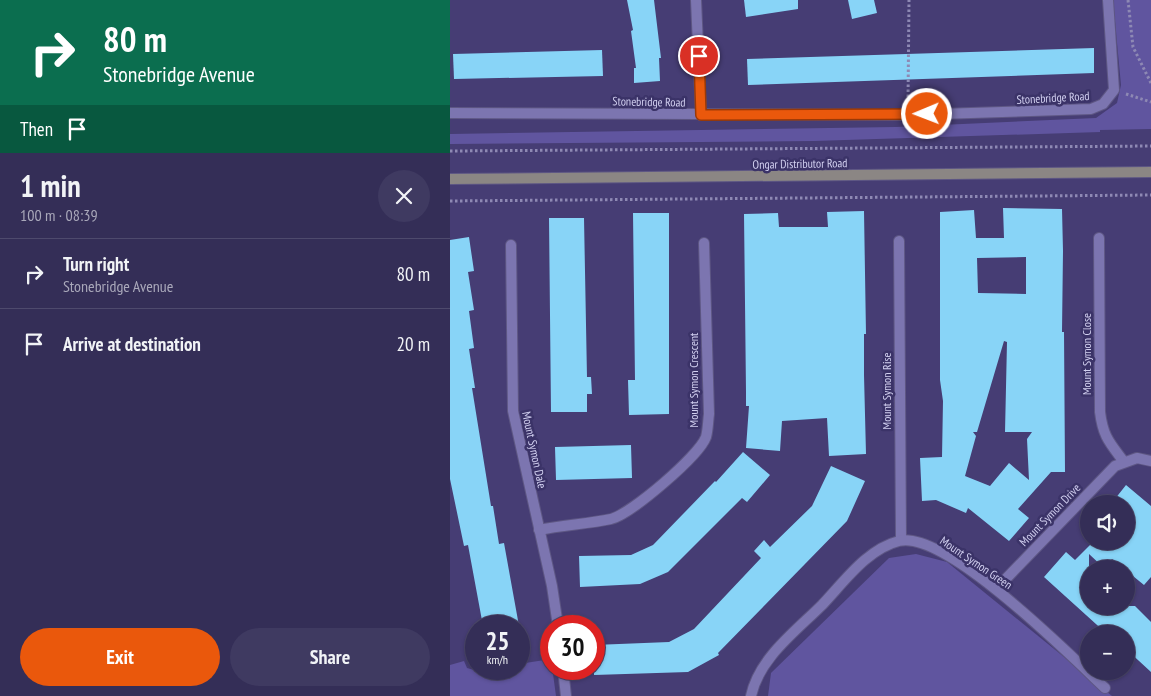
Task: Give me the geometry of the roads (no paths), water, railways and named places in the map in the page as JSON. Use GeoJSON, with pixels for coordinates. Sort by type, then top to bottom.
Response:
{"type":"FeatureCollection","features":[{"type":"Feature","properties":{"kind":"street"},"geometry":{"type":"LineString","coordinates":[[696,0],[701,115]]}},
{"type":"Feature","properties":{"kind":"street","name":"Stonebridge Road"},"geometry":{"type":"LineString","coordinates":[[450,112],[908,115],[1092,109],[1103,104],[1114,90],[1114,64],[1108,0]]}},
{"type":"Feature","properties":{"kind":"street","name":"Ongar Distributor Road"},"geometry":{"type":"LineString","coordinates":[[450,179],[1151,172]]}},
{"type":"Feature","properties":{"kind":"street","name":"Mount Symon Close"},"geometry":{"type":"LineString","coordinates":[[1099,238],[1100,412],[1105,437],[1124,462]]}},
{"type":"Feature","properties":{"kind":"street","name":"Mount Symon Rise"},"geometry":{"type":"LineString","coordinates":[[899,241],[901,540]]}},
{"type":"Feature","properties":{"kind":"street","name":"Mount Symon Crescent"},"geometry":{"type":"LineString","coordinates":[[539,530],[611,518],[625,513],[663,482],[696,451],[706,437],[709,414],[704,243]]}},
{"type":"Feature","properties":{"kind":"street","name":"Mount Symon Dale"},"geometry":{"type":"LineString","coordinates":[[511,245],[513,411],[552,586],[556,615]]}},
{"type":"Feature","properties":{"kind":"street"},"geometry":{"type":"LineString","coordinates":[[1124,462],[1137,458],[1151,461]]}},
{"type":"Feature","properties":{"kind":"street","name":"Mount Symon Drive"},"geometry":{"type":"LineString","coordinates":[[996,589],[1115,466],[1124,462]]}},
{"type":"Feature","properties":{"kind":"street"},"geometry":{"type":"LineString","coordinates":[[751,696],[762,667],[768,660],[874,551],[901,540]]}},
{"type":"Feature","properties":{"kind":"street","name":"Mount Symon Green"},"geometry":{"type":"LineString","coordinates":[[901,540],[919,541],[942,552],[996,589],[1105,688]]}},
{"type":"Feature","properties":{"kind":"street"},"geometry":{"type":"LineString","coordinates":[[564,680],[566,696]]}}]}
